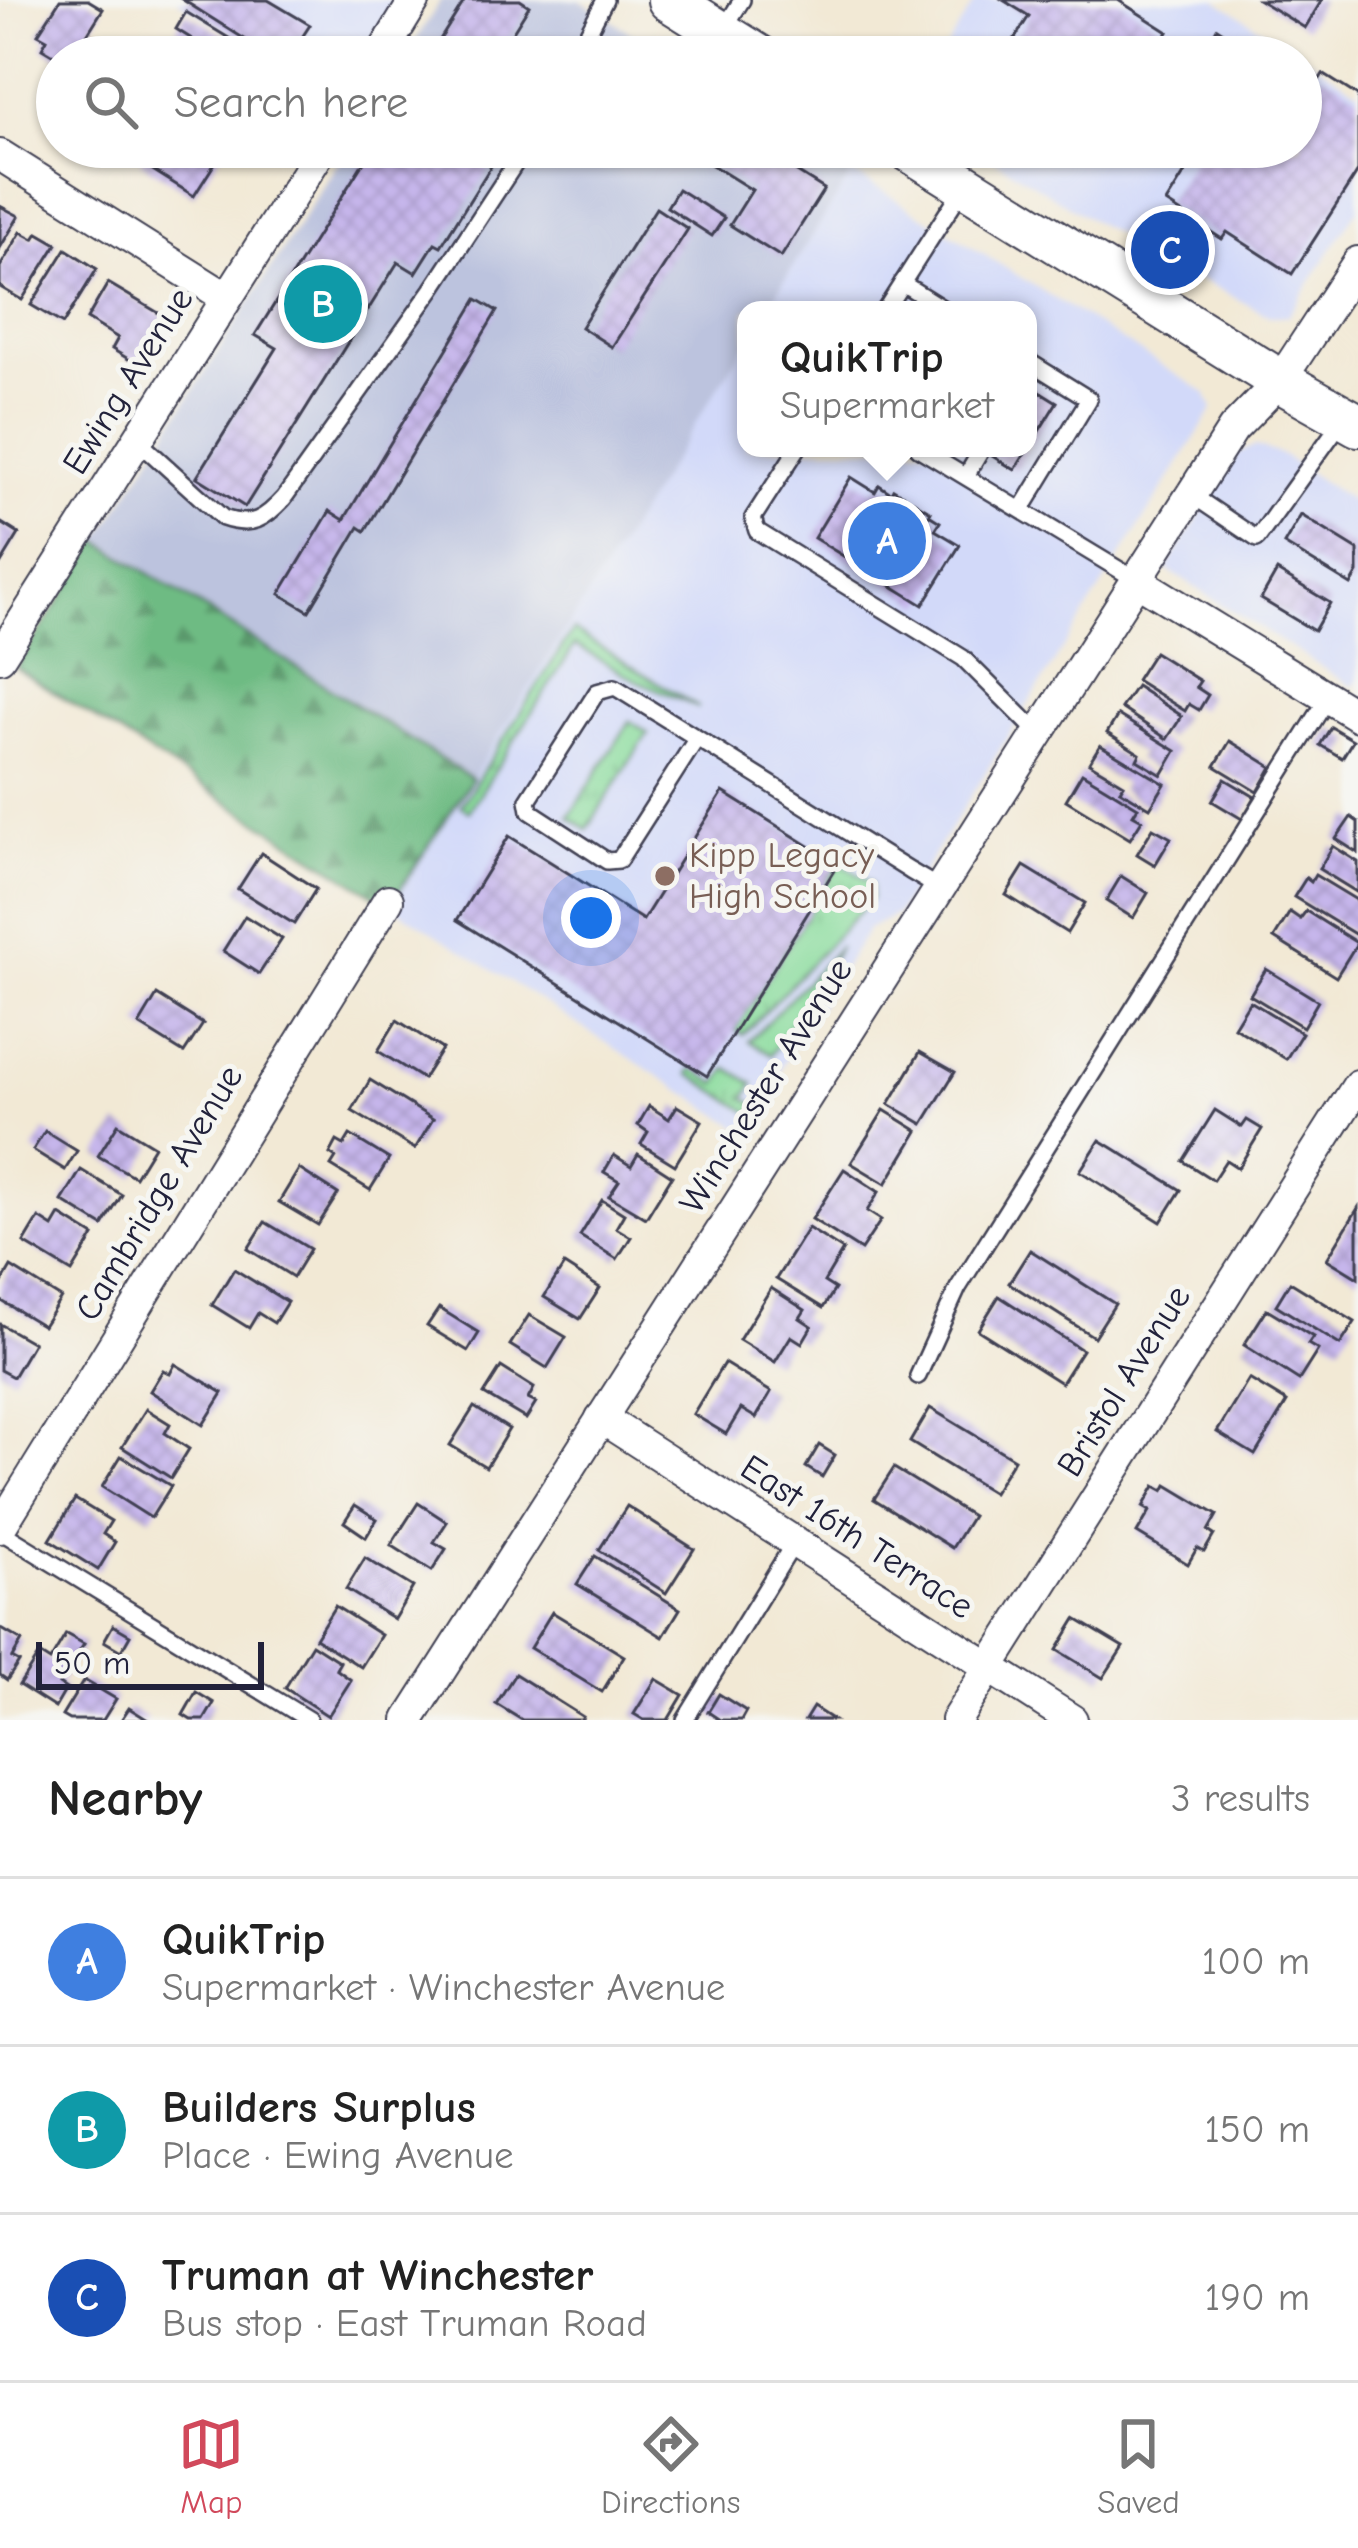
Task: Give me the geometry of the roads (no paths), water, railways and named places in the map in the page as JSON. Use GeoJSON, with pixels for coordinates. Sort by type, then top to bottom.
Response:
{"type":"FeatureCollection","features":[{"type":"Feature","properties":{"kind":"main road"},"geometry":{"type":"LineString","coordinates":[[670,0],[732,16]]}},
{"type":"Feature","properties":{"kind":"main road"},"geometry":{"type":"LineString","coordinates":[[938,168],[1353,426]]}},
{"type":"Feature","properties":{"kind":"street"},"geometry":{"type":"LineString","coordinates":[[391,36],[410,2]]}},
{"type":"Feature","properties":{"kind":"street"},"geometry":{"type":"LineString","coordinates":[[0,155],[227,298]]}},
{"type":"Feature","properties":{"kind":"street","name":"Ewing Avenue"},"geometry":{"type":"LineString","coordinates":[[0,657],[310,168]]}},
{"type":"Feature","properties":{"kind":"street","name":"Winchester Avenue"},"geometry":{"type":"LineString","coordinates":[[409,1720],[1233,429],[1280,382],[1358,262]]}},
{"type":"Feature","properties":{"kind":"street"},"geometry":{"type":"LineString","coordinates":[[1138,581],[1358,716]]}},
{"type":"Feature","properties":{"kind":"street","name":"Cambridge Avenue"},"geometry":{"type":"LineString","coordinates":[[0,1530],[388,900]]}},
{"type":"Feature","properties":{"kind":"street","name":"Bristol Avenue"},"geometry":{"type":"LineString","coordinates":[[956,1720],[1358,1085]]}},
{"type":"Feature","properties":{"kind":"street","name":"East 16th Terrace"},"geometry":{"type":"LineString","coordinates":[[601,1418],[1072,1720]]}},
{"type":"Feature","properties":{"kind":"lane"},"geometry":{"type":"LineString","coordinates":[[585,36],[605,0]]}},
{"type":"Feature","properties":{"kind":"lane"},"geometry":{"type":"LineString","coordinates":[[137,440],[224,518],[238,523],[260,521],[284,498],[512,168]]}},
{"type":"Feature","properties":{"kind":"lane"},"geometry":{"type":"LineString","coordinates":[[891,301],[965,185]]}},
{"type":"Feature","properties":{"kind":"lane"},"geometry":{"type":"LineString","coordinates":[[902,284],[930,301]]}},
{"type":"Feature","properties":{"kind":"lane"},"geometry":{"type":"LineString","coordinates":[[1022,509],[1089,399],[1037,370]]}},
{"type":"Feature","properties":{"kind":"lane"},"geometry":{"type":"LineString","coordinates":[[1192,495],[1257,539],[1353,426]]}},
{"type":"Feature","properties":{"kind":"lane"},"geometry":{"type":"LineString","coordinates":[[792,457],[753,518],[757,531],[963,658],[1039,734]]}},
{"type":"Feature","properties":{"kind":"lane"},"geometry":{"type":"LineString","coordinates":[[938,457],[1138,581]]}},
{"type":"Feature","properties":{"kind":"lane"},"geometry":{"type":"LineString","coordinates":[[966,476],[977,457]]}},
{"type":"Feature","properties":{"kind":"lane"},"geometry":{"type":"LineString","coordinates":[[697,738],[619,860],[607,861],[530,811],[528,800],[602,689],[615,687],[939,888]]}},
{"type":"Feature","properties":{"kind":"lane"},"geometry":{"type":"LineString","coordinates":[[918,1376],[958,1288],[1328,698]]}},
{"type":"Feature","properties":{"kind":"lane"},"geometry":{"type":"LineString","coordinates":[[0,1530],[309,1720]]}},
{"type":"Feature","properties":{"kind":"lane"},"geometry":{"type":"LineString","coordinates":[[685,1720],[794,1543]]}},
{"type":"Feature","properties":{"kind":"place","name":"Truman at Winchester"},"geometry":{"type":"Point","coordinates":[1170,250]}},
{"type":"Feature","properties":{"kind":"place","name":"Builders Surplus"},"geometry":{"type":"Point","coordinates":[323,304]}},
{"type":"Feature","properties":{"kind":"place","name":"QuikTrip"},"geometry":{"type":"Point","coordinates":[887,541]}},
{"type":"Feature","properties":{"kind":"place","name":"Kipp Legacy High School"},"geometry":{"type":"Point","coordinates":[665,876]}}]}
